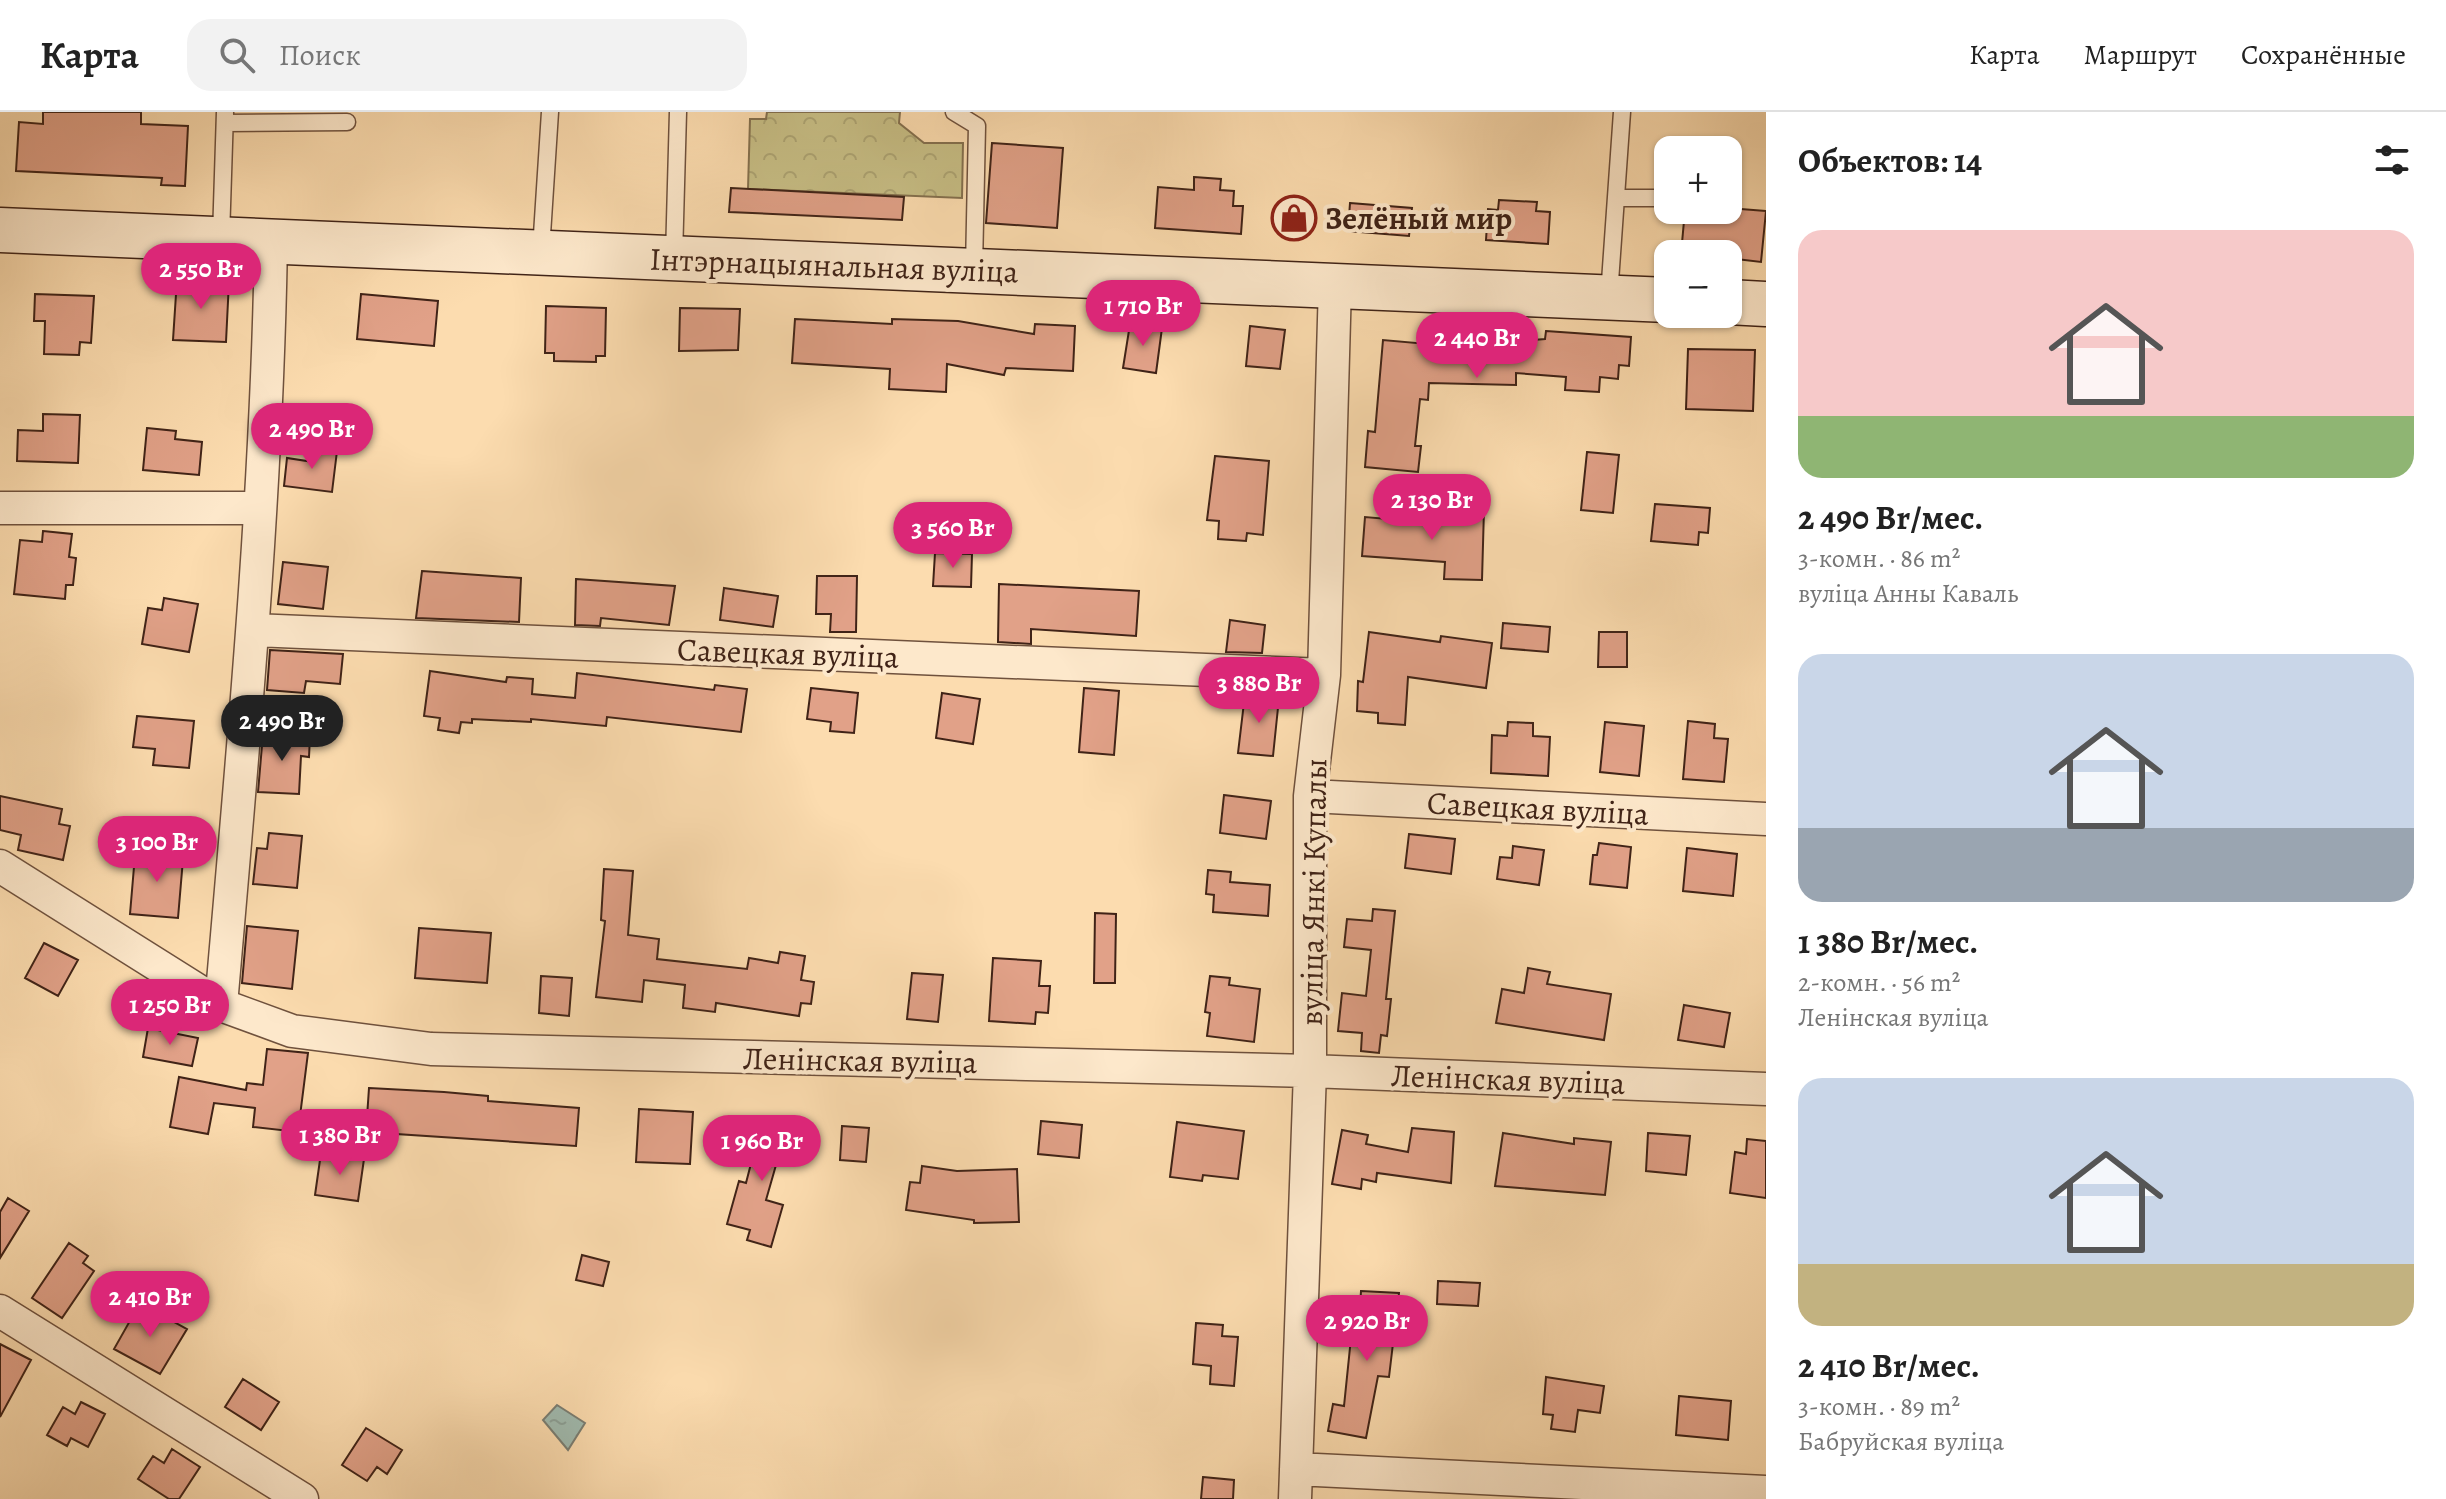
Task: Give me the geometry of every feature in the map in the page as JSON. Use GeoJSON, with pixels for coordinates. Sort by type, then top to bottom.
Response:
{"type":"FeatureCollection","features":[{"type":"Feature","properties":{"kind":"street","name":"Інтэрнацыянальная вуліца"},"geometry":{"type":"LineString","coordinates":[[0,230],[1654,299]]}},
{"type":"Feature","properties":{"kind":"street"},"geometry":{"type":"LineString","coordinates":[[221,1005],[253,630],[269,375],[271,240]]}},
{"type":"Feature","properties":{"kind":"street","name":"вуліца Янкі Купалы"},"geometry":{"type":"LineString","coordinates":[[1296,1484],[1310,1071],[1310,796],[1324,675],[1335,284]]}},
{"type":"Feature","properties":{"kind":"street"},"geometry":{"type":"LineString","coordinates":[[1742,303],[1766,304]]}},
{"type":"Feature","properties":{"kind":"street"},"geometry":{"type":"LineString","coordinates":[[0,508],[259,508]]}},
{"type":"Feature","properties":{"kind":"street","name":"Савецкая вуліца"},"geometry":{"type":"LineString","coordinates":[[253,630],[1324,675]]}},
{"type":"Feature","properties":{"kind":"street","name":"Савецкая вуліца"},"geometry":{"type":"LineString","coordinates":[[1310,796],[1766,819]]}},
{"type":"Feature","properties":{"kind":"street","name":"Ленінская вуліца"},"geometry":{"type":"LineString","coordinates":[[0,866],[221,1005],[292,1031],[431,1049],[1310,1071],[1766,1089]]}},
{"type":"Feature","properties":{"kind":"street"},"geometry":{"type":"LineString","coordinates":[[0,1311],[302,1499]]}},
{"type":"Feature","properties":{"kind":"street"},"geometry":{"type":"LineString","coordinates":[[1296,1484],[1766,1492]]}},
{"type":"Feature","properties":{"kind":"lane"},"geometry":{"type":"LineString","coordinates":[[541,253],[550,112]]}},
{"type":"Feature","properties":{"kind":"lane"},"geometry":{"type":"LineString","coordinates":[[674,259],[678,112]]}},
{"type":"Feature","properties":{"kind":"lane"},"geometry":{"type":"LineString","coordinates":[[954,112],[977,126],[974,270]]}},
{"type":"Feature","properties":{"kind":"lane"},"geometry":{"type":"LineString","coordinates":[[1609,297],[1622,112]]}},
{"type":"Feature","properties":{"kind":"lane"},"geometry":{"type":"LineString","coordinates":[[221,239],[225,118],[347,122]]}},
{"type":"Feature","properties":{"kind":"lane"},"geometry":{"type":"LineString","coordinates":[[1616,198],[1654,198]]}},
{"type":"Feature","properties":{"kind":"green space"},"geometry":{"type":"Polygon","coordinates":[[[767,112],[900,112],[899,123],[924,143],[963,143],[962,198],[748,189],[750,119],[766,119],[767,112]]]}},
{"type":"Feature","properties":{"kind":"water"},"geometry":{"type":"Polygon","coordinates":[[[557,1405],[585,1423],[568,1450],[543,1420],[557,1405]]]}},
{"type":"Feature","properties":{"kind":"building"},"geometry":{"type":"Polygon","coordinates":[[[43,112],[141,112],[141,124],[188,126],[185,186],[161,185],[162,178],[16,171],[19,122],[43,124],[43,112]]]}},
{"type":"Feature","properties":{"kind":"building"},"geometry":{"type":"Polygon","coordinates":[[[992,143],[1063,148],[1057,228],[986,223],[992,143]]]}},
{"type":"Feature","properties":{"kind":"building"},"geometry":{"type":"Polygon","coordinates":[[[1194,177],[1221,179],[1220,190],[1234,191],[1233,206],[1243,206],[1241,234],[1155,228],[1158,187],[1194,190],[1194,177]]]}},
{"type":"Feature","properties":{"kind":"building"},"geometry":{"type":"Polygon","coordinates":[[[731,188],[904,197],[902,220],[729,212],[731,188]]]}},
{"type":"Feature","properties":{"kind":"building"},"geometry":{"type":"Polygon","coordinates":[[[1499,200],[1537,202],[1536,211],[1550,212],[1548,244],[1486,240],[1488,209],[1498,210],[1499,200]]]}},
{"type":"Feature","properties":{"kind":"building"},"geometry":{"type":"Polygon","coordinates":[[[1350,203],[1412,208],[1409,236],[1348,231],[1350,203]]]}},
{"type":"Feature","properties":{"kind":"building"},"geometry":{"type":"Polygon","coordinates":[[[1742,209],[1766,211],[1761,262],[1742,260],[1742,240],[1682,240],[1684,224],[1742,224],[1742,209]]]}},
{"type":"Feature","properties":{"kind":"building"},"geometry":{"type":"Polygon","coordinates":[[[177,279],[229,281],[226,342],[173,340],[177,279]]]}},
{"type":"Feature","properties":{"kind":"building"},"geometry":{"type":"Polygon","coordinates":[[[35,294],[94,296],[91,343],[80,342],[79,355],[44,354],[45,321],[34,321],[35,294]]]}},
{"type":"Feature","properties":{"kind":"building"},"geometry":{"type":"Polygon","coordinates":[[[361,294],[438,301],[434,346],[357,339],[361,294]]]}},
{"type":"Feature","properties":{"kind":"building"},"geometry":{"type":"Polygon","coordinates":[[[546,306],[606,308],[605,356],[596,356],[596,362],[554,361],[554,353],[545,353],[546,306]]]}},
{"type":"Feature","properties":{"kind":"building"},"geometry":{"type":"Polygon","coordinates":[[[680,308],[740,309],[738,350],[679,351],[680,308]]]}},
{"type":"Feature","properties":{"kind":"building"},"geometry":{"type":"Polygon","coordinates":[[[795,319],[892,324],[892,319],[958,321],[1034,334],[1035,324],[1075,326],[1073,371],[1006,368],[1004,375],[947,364],[946,392],[889,389],[890,369],[792,363],[795,319]]]}},
{"type":"Feature","properties":{"kind":"building"},"geometry":{"type":"Polygon","coordinates":[[[1130,324],[1162,328],[1156,373],[1123,368],[1130,324]]]}},
{"type":"Feature","properties":{"kind":"building"},"geometry":{"type":"Polygon","coordinates":[[[1250,326],[1285,330],[1280,369],[1246,366],[1250,326]]]}},
{"type":"Feature","properties":{"kind":"building"},"geometry":{"type":"Polygon","coordinates":[[[1546,331],[1631,337],[1629,366],[1619,365],[1618,379],[1600,377],[1599,392],[1565,390],[1566,377],[1516,373],[1516,385],[1429,383],[1428,400],[1420,399],[1415,446],[1421,446],[1418,472],[1365,467],[1368,431],[1375,432],[1383,340],[1483,349],[1483,338],[1545,339],[1546,331]]]}},
{"type":"Feature","properties":{"kind":"building"},"geometry":{"type":"Polygon","coordinates":[[[1688,349],[1755,350],[1753,411],[1686,409],[1688,349]]]}},
{"type":"Feature","properties":{"kind":"building"},"geometry":{"type":"Polygon","coordinates":[[[43,414],[80,415],[78,463],[17,461],[18,430],[43,431],[43,414]]]}},
{"type":"Feature","properties":{"kind":"building"},"geometry":{"type":"Polygon","coordinates":[[[147,428],[176,431],[175,439],[202,442],[199,475],[143,470],[147,428]]]}},
{"type":"Feature","properties":{"kind":"building"},"geometry":{"type":"Polygon","coordinates":[[[308,448],[337,451],[332,492],[284,486],[287,458],[307,461],[308,448]]]}},
{"type":"Feature","properties":{"kind":"building"},"geometry":{"type":"Polygon","coordinates":[[[1587,452],[1619,455],[1613,513],[1581,510],[1587,452]]]}},
{"type":"Feature","properties":{"kind":"building"},"geometry":{"type":"Polygon","coordinates":[[[1215,456],[1269,461],[1263,535],[1247,533],[1246,541],[1218,539],[1219,521],[1207,520],[1215,456]]]}},
{"type":"Feature","properties":{"kind":"building"},"geometry":{"type":"Polygon","coordinates":[[[1655,504],[1710,508],[1708,533],[1699,532],[1698,545],[1651,541],[1655,504]]]}},
{"type":"Feature","properties":{"kind":"building"},"geometry":{"type":"Polygon","coordinates":[[[1446,508],[1484,509],[1482,580],[1444,579],[1445,562],[1362,556],[1365,517],[1446,524],[1446,508]]]}},
{"type":"Feature","properties":{"kind":"building"},"geometry":{"type":"Polygon","coordinates":[[[43,531],[72,534],[69,557],[76,558],[73,585],[66,585],[65,599],[14,594],[20,540],[42,542],[43,531]]]}},
{"type":"Feature","properties":{"kind":"building"},"geometry":{"type":"Polygon","coordinates":[[[935,553],[972,554],[971,587],[933,586],[935,553]]]}},
{"type":"Feature","properties":{"kind":"building"},"geometry":{"type":"Polygon","coordinates":[[[283,562],[328,567],[323,609],[278,604],[283,562]]]}},
{"type":"Feature","properties":{"kind":"building"},"geometry":{"type":"Polygon","coordinates":[[[422,571],[521,578],[519,622],[416,618],[422,571]]]}},
{"type":"Feature","properties":{"kind":"building"},"geometry":{"type":"Polygon","coordinates":[[[817,576],[857,576],[856,632],[830,632],[831,614],[816,614],[817,576]]]}},
{"type":"Feature","properties":{"kind":"building"},"geometry":{"type":"Polygon","coordinates":[[[576,579],[675,586],[669,625],[601,618],[600,626],[575,625],[576,579]]]}},
{"type":"Feature","properties":{"kind":"building"},"geometry":{"type":"Polygon","coordinates":[[[999,584],[1139,591],[1136,636],[1031,629],[1031,644],[998,642],[999,584]]]}},
{"type":"Feature","properties":{"kind":"building"},"geometry":{"type":"Polygon","coordinates":[[[724,588],[778,596],[773,627],[720,620],[724,588]]]}},
{"type":"Feature","properties":{"kind":"building"},"geometry":{"type":"Polygon","coordinates":[[[164,598],[198,604],[189,652],[142,644],[148,608],[162,610],[164,598]]]}},
{"type":"Feature","properties":{"kind":"building"},"geometry":{"type":"Polygon","coordinates":[[[1230,620],[1265,625],[1262,653],[1226,652],[1230,620]]]}},
{"type":"Feature","properties":{"kind":"building"},"geometry":{"type":"Polygon","coordinates":[[[1503,623],[1550,627],[1548,652],[1501,648],[1503,623]]]}},
{"type":"Feature","properties":{"kind":"building"},"geometry":{"type":"Polygon","coordinates":[[[1369,632],[1440,642],[1441,636],[1492,643],[1486,688],[1408,677],[1405,725],[1378,723],[1378,713],[1357,711],[1358,681],[1363,682],[1369,632]]]}},
{"type":"Feature","properties":{"kind":"building"},"geometry":{"type":"Polygon","coordinates":[[[1599,632],[1627,632],[1627,667],[1598,667],[1599,632]]]}},
{"type":"Feature","properties":{"kind":"building"},"geometry":{"type":"Polygon","coordinates":[[[270,650],[343,654],[340,684],[306,681],[304,693],[267,690],[270,650]]]}},
{"type":"Feature","properties":{"kind":"building"},"geometry":{"type":"Polygon","coordinates":[[[430,671],[506,682],[507,677],[533,679],[532,694],[575,698],[577,673],[714,690],[715,685],[747,689],[741,732],[607,717],[606,726],[531,719],[531,722],[472,719],[472,723],[461,722],[459,733],[438,730],[440,718],[424,716],[430,671]]]}},
{"type":"Feature","properties":{"kind":"building"},"geometry":{"type":"Polygon","coordinates":[[[811,688],[858,693],[854,733],[830,731],[831,722],[807,719],[811,688]]]}},
{"type":"Feature","properties":{"kind":"building"},"geometry":{"type":"Polygon","coordinates":[[[1084,688],[1119,691],[1114,755],[1079,752],[1084,688]]]}},
{"type":"Feature","properties":{"kind":"building"},"geometry":{"type":"Polygon","coordinates":[[[942,693],[980,699],[973,744],[936,738],[942,693]]]}},
{"type":"Feature","properties":{"kind":"building"},"geometry":{"type":"Polygon","coordinates":[[[1245,694],[1279,698],[1273,756],[1238,753],[1245,694]]]}},
{"type":"Feature","properties":{"kind":"building"},"geometry":{"type":"Polygon","coordinates":[[[137,716],[194,721],[189,768],[153,765],[155,749],[133,747],[137,716]]]}},
{"type":"Feature","properties":{"kind":"building"},"geometry":{"type":"Polygon","coordinates":[[[1688,721],[1715,724],[1714,738],[1728,739],[1724,782],[1683,779],[1688,721]]]}},
{"type":"Feature","properties":{"kind":"building"},"geometry":{"type":"Polygon","coordinates":[[[1508,722],[1533,723],[1533,736],[1550,737],[1548,776],[1491,773],[1492,735],[1507,736],[1508,722]]]}},
{"type":"Feature","properties":{"kind":"building"},"geometry":{"type":"Polygon","coordinates":[[[1605,722],[1644,726],[1639,776],[1600,772],[1605,722]]]}},
{"type":"Feature","properties":{"kind":"building"},"geometry":{"type":"Polygon","coordinates":[[[263,734],[310,736],[309,757],[301,756],[299,794],[258,792],[263,734]]]}},
{"type":"Feature","properties":{"kind":"building"},"geometry":{"type":"Polygon","coordinates":[[[1224,795],[1271,801],[1266,839],[1220,833],[1224,795]]]}},
{"type":"Feature","properties":{"kind":"building"},"geometry":{"type":"Polygon","coordinates":[[[0,796],[62,809],[59,824],[70,826],[63,860],[18,850],[21,835],[0,830],[0,796]]]}},
{"type":"Feature","properties":{"kind":"building"},"geometry":{"type":"Polygon","coordinates":[[[269,833],[302,836],[297,888],[253,884],[257,848],[267,849],[269,833]]]}},
{"type":"Feature","properties":{"kind":"building"},"geometry":{"type":"Polygon","coordinates":[[[1409,834],[1455,839],[1451,874],[1405,868],[1409,834]]]}},
{"type":"Feature","properties":{"kind":"building"},"geometry":{"type":"Polygon","coordinates":[[[1599,843],[1631,847],[1627,888],[1590,884],[1593,855],[1597,855],[1599,843]]]}},
{"type":"Feature","properties":{"kind":"building"},"geometry":{"type":"Polygon","coordinates":[[[152,846],[177,848],[176,858],[183,859],[178,918],[130,914],[135,855],[150,856],[152,846]]]}},
{"type":"Feature","properties":{"kind":"building"},"geometry":{"type":"Polygon","coordinates":[[[1513,846],[1544,850],[1539,885],[1497,879],[1500,857],[1512,858],[1513,846]]]}},
{"type":"Feature","properties":{"kind":"building"},"geometry":{"type":"Polygon","coordinates":[[[1687,848],[1737,854],[1733,896],[1683,891],[1687,848]]]}},
{"type":"Feature","properties":{"kind":"building"},"geometry":{"type":"Polygon","coordinates":[[[604,869],[633,871],[628,935],[659,939],[657,959],[747,969],[749,958],[778,963],[780,952],[805,956],[801,980],[814,982],[811,1004],[801,1003],[799,1016],[716,1003],[715,1012],[683,1008],[685,985],[644,980],[642,1002],[596,997],[605,921],[601,920],[604,869]]]}},
{"type":"Feature","properties":{"kind":"building"},"geometry":{"type":"Polygon","coordinates":[[[1208,870],[1231,872],[1230,882],[1270,885],[1268,916],[1213,912],[1214,895],[1206,894],[1208,870]]]}},
{"type":"Feature","properties":{"kind":"building"},"geometry":{"type":"Polygon","coordinates":[[[1373,909],[1395,911],[1386,999],[1391,999],[1387,1036],[1381,1035],[1379,1053],[1361,1051],[1362,1033],[1338,1031],[1342,993],[1366,996],[1371,950],[1344,947],[1347,919],[1372,921],[1373,909]]]}},
{"type":"Feature","properties":{"kind":"building"},"geometry":{"type":"Polygon","coordinates":[[[1095,913],[1116,914],[1115,983],[1094,983],[1095,913]]]}},
{"type":"Feature","properties":{"kind":"building"},"geometry":{"type":"Polygon","coordinates":[[[247,926],[298,931],[292,989],[242,983],[247,926]]]}},
{"type":"Feature","properties":{"kind":"building"},"geometry":{"type":"Polygon","coordinates":[[[419,928],[491,933],[487,983],[415,978],[419,928]]]}},
{"type":"Feature","properties":{"kind":"building"},"geometry":{"type":"Polygon","coordinates":[[[44,943],[78,960],[58,996],[25,978],[44,943]]]}},
{"type":"Feature","properties":{"kind":"building"},"geometry":{"type":"Polygon","coordinates":[[[993,958],[1041,961],[1039,986],[1050,986],[1048,1013],[1036,1012],[1035,1024],[989,1021],[993,958]]]}},
{"type":"Feature","properties":{"kind":"building"},"geometry":{"type":"Polygon","coordinates":[[[1528,968],[1550,972],[1547,984],[1611,994],[1604,1040],[1496,1023],[1502,989],[1524,993],[1528,968]]]}},
{"type":"Feature","properties":{"kind":"building"},"geometry":{"type":"Polygon","coordinates":[[[912,973],[943,975],[938,1022],[907,1019],[912,973]]]}},
{"type":"Feature","properties":{"kind":"building"},"geometry":{"type":"Polygon","coordinates":[[[541,976],[572,978],[569,1016],[539,1013],[541,976]]]}},
{"type":"Feature","properties":{"kind":"building"},"geometry":{"type":"Polygon","coordinates":[[[1210,976],[1230,978],[1229,985],[1260,989],[1254,1042],[1207,1036],[1210,1013],[1205,1012],[1210,976]]]}},
{"type":"Feature","properties":{"kind":"building"},"geometry":{"type":"Polygon","coordinates":[[[1684,1005],[1730,1013],[1724,1047],[1678,1040],[1684,1005]]]}},
{"type":"Feature","properties":{"kind":"building"},"geometry":{"type":"Polygon","coordinates":[[[148,1028],[198,1038],[192,1066],[143,1057],[148,1028]]]}},
{"type":"Feature","properties":{"kind":"building"},"geometry":{"type":"Polygon","coordinates":[[[267,1049],[308,1053],[298,1132],[253,1127],[255,1108],[214,1103],[208,1134],[170,1127],[179,1077],[246,1090],[247,1083],[263,1085],[267,1049]]]}},
{"type":"Feature","properties":{"kind":"building"},"geometry":{"type":"Polygon","coordinates":[[[369,1088],[488,1096],[488,1101],[579,1108],[576,1146],[366,1132],[369,1088]]]}},
{"type":"Feature","properties":{"kind":"building"},"geometry":{"type":"Polygon","coordinates":[[[639,1109],[693,1112],[690,1164],[636,1162],[639,1109]]]}},
{"type":"Feature","properties":{"kind":"building"},"geometry":{"type":"Polygon","coordinates":[[[763,1117],[797,1125],[788,1161],[778,1158],[766,1200],[783,1205],[771,1247],[747,1240],[750,1230],[727,1224],[739,1181],[746,1183],[763,1117]]]}},
{"type":"Feature","properties":{"kind":"building"},"geometry":{"type":"Polygon","coordinates":[[[1041,1121],[1082,1125],[1079,1158],[1038,1154],[1041,1121]]]}},
{"type":"Feature","properties":{"kind":"building"},"geometry":{"type":"Polygon","coordinates":[[[1177,1122],[1244,1131],[1238,1179],[1203,1175],[1202,1181],[1170,1177],[1177,1122]]]}},
{"type":"Feature","properties":{"kind":"building"},"geometry":{"type":"Polygon","coordinates":[[[842,1126],[869,1128],[866,1162],[840,1160],[842,1126]]]}},
{"type":"Feature","properties":{"kind":"building"},"geometry":{"type":"Polygon","coordinates":[[[1412,1128],[1454,1132],[1451,1183],[1377,1173],[1376,1182],[1362,1179],[1361,1189],[1332,1184],[1342,1130],[1368,1135],[1366,1144],[1408,1152],[1412,1128]]]}},
{"type":"Feature","properties":{"kind":"building"},"geometry":{"type":"Polygon","coordinates":[[[1503,1133],[1574,1144],[1574,1138],[1611,1142],[1605,1195],[1495,1186],[1503,1133]]]}},
{"type":"Feature","properties":{"kind":"building"},"geometry":{"type":"Polygon","coordinates":[[[1648,1133],[1690,1136],[1686,1175],[1646,1171],[1648,1133]]]}},
{"type":"Feature","properties":{"kind":"building"},"geometry":{"type":"Polygon","coordinates":[[[1747,1139],[1766,1141],[1766,1198],[1730,1193],[1735,1152],[1746,1154],[1747,1139]]]}},
{"type":"Feature","properties":{"kind":"building"},"geometry":{"type":"Polygon","coordinates":[[[321,1153],[364,1159],[358,1201],[315,1195],[321,1153]]]}},
{"type":"Feature","properties":{"kind":"building"},"geometry":{"type":"Polygon","coordinates":[[[922,1166],[957,1171],[1017,1169],[1019,1222],[974,1223],[974,1220],[906,1210],[910,1182],[920,1183],[922,1166]]]}},
{"type":"Feature","properties":{"kind":"building"},"geometry":{"type":"Polygon","coordinates":[[[8,1198],[29,1211],[0,1258],[0,1212],[8,1198]]]}},
{"type":"Feature","properties":{"kind":"building"},"geometry":{"type":"Polygon","coordinates":[[[69,1243],[88,1256],[83,1263],[94,1271],[62,1318],[32,1298],[69,1243]]]}},
{"type":"Feature","properties":{"kind":"building"},"geometry":{"type":"Polygon","coordinates":[[[582,1255],[609,1262],[603,1286],[576,1280],[582,1255]]]}},
{"type":"Feature","properties":{"kind":"building"},"geometry":{"type":"Polygon","coordinates":[[[1438,1281],[1480,1283],[1478,1306],[1437,1304],[1438,1281]]]}},
{"type":"Feature","properties":{"kind":"building"},"geometry":{"type":"Polygon","coordinates":[[[1361,1291],[1399,1293],[1389,1377],[1378,1376],[1366,1438],[1328,1431],[1333,1404],[1344,1406],[1351,1338],[1358,1339],[1361,1291]]]}},
{"type":"Feature","properties":{"kind":"building"},"geometry":{"type":"Polygon","coordinates":[[[140,1303],[187,1329],[160,1374],[114,1349],[140,1303]]]}},
{"type":"Feature","properties":{"kind":"building"},"geometry":{"type":"Polygon","coordinates":[[[1196,1323],[1223,1325],[1222,1336],[1238,1337],[1234,1386],[1210,1384],[1211,1366],[1193,1364],[1196,1323]]]}},
{"type":"Feature","properties":{"kind":"building"},"geometry":{"type":"Polygon","coordinates":[[[0,1344],[31,1360],[0,1417],[0,1344]]]}},
{"type":"Feature","properties":{"kind":"building"},"geometry":{"type":"Polygon","coordinates":[[[1546,1377],[1604,1386],[1600,1413],[1578,1410],[1575,1432],[1551,1429],[1553,1415],[1543,1414],[1546,1377]]]}},
{"type":"Feature","properties":{"kind":"building"},"geometry":{"type":"Polygon","coordinates":[[[243,1379],[279,1402],[261,1430],[225,1407],[243,1379]]]}},
{"type":"Feature","properties":{"kind":"building"},"geometry":{"type":"Polygon","coordinates":[[[1679,1396],[1731,1401],[1728,1440],[1676,1435],[1679,1396]]]}},
{"type":"Feature","properties":{"kind":"building"},"geometry":{"type":"Polygon","coordinates":[[[81,1402],[105,1414],[88,1447],[71,1438],[67,1446],[47,1435],[63,1407],[75,1414],[81,1402]]]}},
{"type":"Feature","properties":{"kind":"building"},"geometry":{"type":"Polygon","coordinates":[[[366,1428],[402,1450],[387,1474],[377,1467],[367,1481],[342,1465],[366,1428]]]}},
{"type":"Feature","properties":{"kind":"building"},"geometry":{"type":"Polygon","coordinates":[[[172,1449],[200,1467],[179,1499],[169,1499],[138,1479],[153,1456],[164,1463],[172,1449]]]}},
{"type":"Feature","properties":{"kind":"building"},"geometry":{"type":"Polygon","coordinates":[[[1203,1477],[1234,1480],[1233,1499],[1201,1499],[1203,1477]]]}},
{"type":"Feature","properties":{"kind":"place","name":"Зелёный мир"},"geometry":{"type":"Point","coordinates":[1294,218]}}]}
